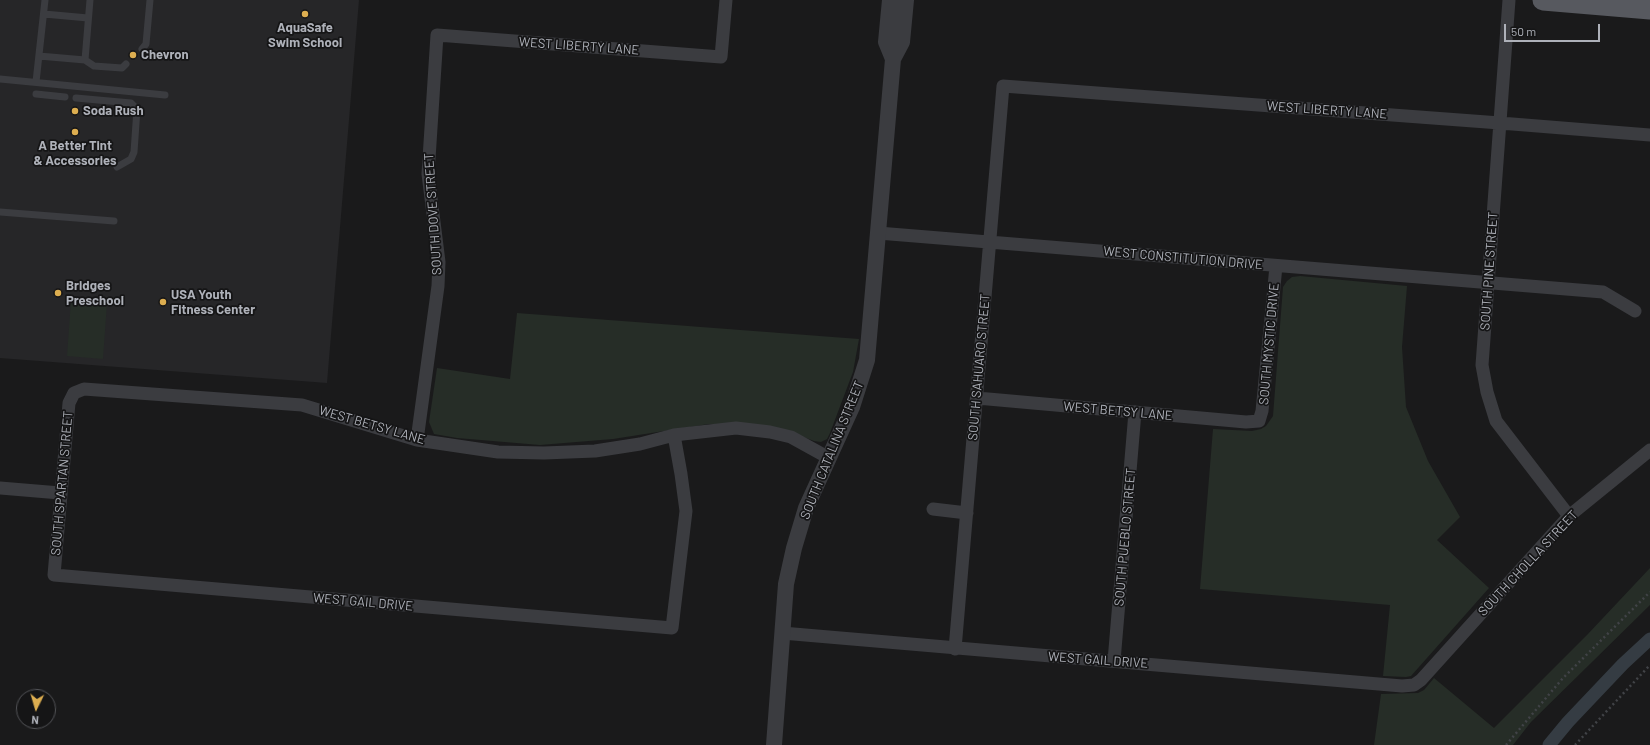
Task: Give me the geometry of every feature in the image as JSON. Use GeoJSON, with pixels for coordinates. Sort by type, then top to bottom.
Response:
{"type":"FeatureCollection","features":[{"type":"Feature","properties":{"kind":"main road"},"geometry":{"type":"LineString","coordinates":[[1543,0],[1638,5]]}},
{"type":"Feature","properties":{"kind":"street","name":"WEST LIBERTY LANE"},"geometry":{"type":"LineString","coordinates":[[437,35],[721,57],[726,0]]}},
{"type":"Feature","properties":{"kind":"street","name":"SOUTH CATALINA STREET"},"geometry":{"type":"LineString","coordinates":[[890,0],[886,42],[893,59]]}},
{"type":"Feature","properties":{"kind":"street","name":"SOUTH CATALINA STREET"},"geometry":{"type":"LineString","coordinates":[[774,745],[786,584],[794,548],[806,508],[852,407],[867,360],[893,59],[902,42],[906,0]]}},
{"type":"Feature","properties":{"kind":"street","name":"SOUTH PINE STREET"},"geometry":{"type":"LineString","coordinates":[[1509,0],[1482,365],[1487,392],[1496,421],[1569,516]]}},
{"type":"Feature","properties":{"kind":"street","name":"SOUTH DOVE STREET"},"geometry":{"type":"LineString","coordinates":[[417,440],[438,286],[438,255],[428,174],[437,35]]}},
{"type":"Feature","properties":{"kind":"street","name":"WEST LIBERTY LANE"},"geometry":{"type":"LineString","coordinates":[[1003,86],[1650,135]]}},
{"type":"Feature","properties":{"kind":"street","name":"SOUTH SAHUARO STREET"},"geometry":{"type":"LineString","coordinates":[[955,649],[1003,86]]}},
{"type":"Feature","properties":{"kind":"street","name":"WEST CONSTITUTION DRIVE"},"geometry":{"type":"LineString","coordinates":[[878,233],[1488,284],[1603,292],[1636,311]]}},
{"type":"Feature","properties":{"kind":"street","name":"SOUTH MYSTIC DRIVE"},"geometry":{"type":"LineString","coordinates":[[1259,421],[1262,411],[1276,266]]}},
{"type":"Feature","properties":{"kind":"street","name":"WEST BETSY LANE"},"geometry":{"type":"LineString","coordinates":[[74,392],[84,389],[302,405],[417,440],[498,452],[544,453],[595,451],[640,444],[674,435],[736,428],[770,432],[791,437],[829,458]]}},
{"type":"Feature","properties":{"kind":"street","name":"SOUTH SPARTAN STREET"},"geometry":{"type":"LineString","coordinates":[[54,575],[69,403],[74,392]]}},
{"type":"Feature","properties":{"kind":"street","name":"WEST BETSY LANE"},"geometry":{"type":"LineString","coordinates":[[977,398],[1246,422],[1259,421]]}},
{"type":"Feature","properties":{"kind":"street","name":"SOUTH PUEBLO STREET"},"geometry":{"type":"LineString","coordinates":[[1114,661],[1135,412]]}},
{"type":"Feature","properties":{"kind":"street","name":"WEST GAIL DRIVE"},"geometry":{"type":"LineString","coordinates":[[54,575],[672,628],[686,511],[674,435]]}},
{"type":"Feature","properties":{"kind":"street","name":"SOUTH CHOLLA STREET"},"geometry":{"type":"LineString","coordinates":[[1414,685],[1421,680],[1569,516],[1650,450]]}},
{"type":"Feature","properties":{"kind":"street"},"geometry":{"type":"LineString","coordinates":[[0,488],[60,493]]}},
{"type":"Feature","properties":{"kind":"street"},"geometry":{"type":"LineString","coordinates":[[933,509],[967,513]]}},
{"type":"Feature","properties":{"kind":"street","name":"WEST GAIL DRIVE"},"geometry":{"type":"LineString","coordinates":[[782,634],[1402,686],[1414,685]]}},
{"type":"Feature","properties":{"kind":"lane"},"geometry":{"type":"LineString","coordinates":[[36,82],[45,0]]}},
{"type":"Feature","properties":{"kind":"lane"},"geometry":{"type":"LineString","coordinates":[[85,60],[90,0]]}},
{"type":"Feature","properties":{"kind":"lane"},"geometry":{"type":"LineString","coordinates":[[142,49],[146,44],[150,0]]}},
{"type":"Feature","properties":{"kind":"lane"},"geometry":{"type":"LineString","coordinates":[[44,14],[88,18]]}},
{"type":"Feature","properties":{"kind":"lane"},"geometry":{"type":"LineString","coordinates":[[39,56],[85,60],[94,66],[122,68],[126,64]]}},
{"type":"Feature","properties":{"kind":"lane"},"geometry":{"type":"LineString","coordinates":[[0,79],[165,95]]}},
{"type":"Feature","properties":{"kind":"lane"},"geometry":{"type":"LineString","coordinates":[[36,94],[65,97]]}},
{"type":"Feature","properties":{"kind":"lane"},"geometry":{"type":"LineString","coordinates":[[76,98],[131,103],[137,109],[134,152],[131,159],[117,167]]}},
{"type":"Feature","properties":{"kind":"lane"},"geometry":{"type":"LineString","coordinates":[[0,212],[114,221]]}},
{"type":"Feature","properties":{"kind":"path"},"geometry":{"type":"LineString","coordinates":[[1506,745],[1563,678],[1650,592]]}},
{"type":"Feature","properties":{"kind":"path"},"geometry":{"type":"LineString","coordinates":[[1575,745],[1650,665]]}},
{"type":"Feature","properties":{"kind":"shaded area"},"geometry":{"type":"Polygon","coordinates":[[[0,0],[359,0],[327,383],[0,358],[0,0]]]}},
{"type":"Feature","properties":{"kind":"shaded area"},"geometry":{"type":"Polygon","coordinates":[[[1300,276],[1407,286],[1402,347],[1406,407],[1428,461],[1460,517],[1437,540],[1489,588],[1411,676],[1383,676],[1390,605],[1200,589],[1213,429],[1252,431],[1266,426],[1273,416],[1283,287],[1292,277],[1300,276]]]}},
{"type":"Feature","properties":{"kind":"shaded area"},"geometry":{"type":"Polygon","coordinates":[[[71,300],[107,303],[103,359],[67,356],[71,300]]]}},
{"type":"Feature","properties":{"kind":"shaded area"},"geometry":{"type":"Polygon","coordinates":[[[517,313],[859,339],[853,372],[830,433],[827,439],[821,442],[814,441],[785,430],[745,424],[709,424],[613,439],[540,445],[457,438],[434,434],[429,422],[437,368],[510,379],[517,313]]]}},
{"type":"Feature","properties":{"kind":"shaded area"},"geometry":{"type":"Polygon","coordinates":[[[1650,568],[1650,605],[1531,722],[1513,745],[1374,745],[1381,694],[1418,693],[1424,690],[1434,678],[1494,728],[1587,635],[1650,568]]]}},
{"type":"Feature","properties":{"kind":"waterway"},"geometry":{"type":"LineString","coordinates":[[1549,745],[1568,722],[1623,664],[1650,639]]}},
{"type":"Feature","properties":{"kind":"place","name":"AquaSafe Swim School"},"geometry":{"type":"Point","coordinates":[305,14]}},
{"type":"Feature","properties":{"kind":"place","name":"Chevron"},"geometry":{"type":"Point","coordinates":[133,55]}},
{"type":"Feature","properties":{"kind":"place","name":"Soda Rush"},"geometry":{"type":"Point","coordinates":[75,111]}},
{"type":"Feature","properties":{"kind":"place","name":"A Better Tint & Accessories"},"geometry":{"type":"Point","coordinates":[75,132]}},
{"type":"Feature","properties":{"kind":"place","name":"Bridges Preschool"},"geometry":{"type":"Point","coordinates":[58,293]}},
{"type":"Feature","properties":{"kind":"place","name":"USA Youth Fitness Center"},"geometry":{"type":"Point","coordinates":[163,302]}}]}
